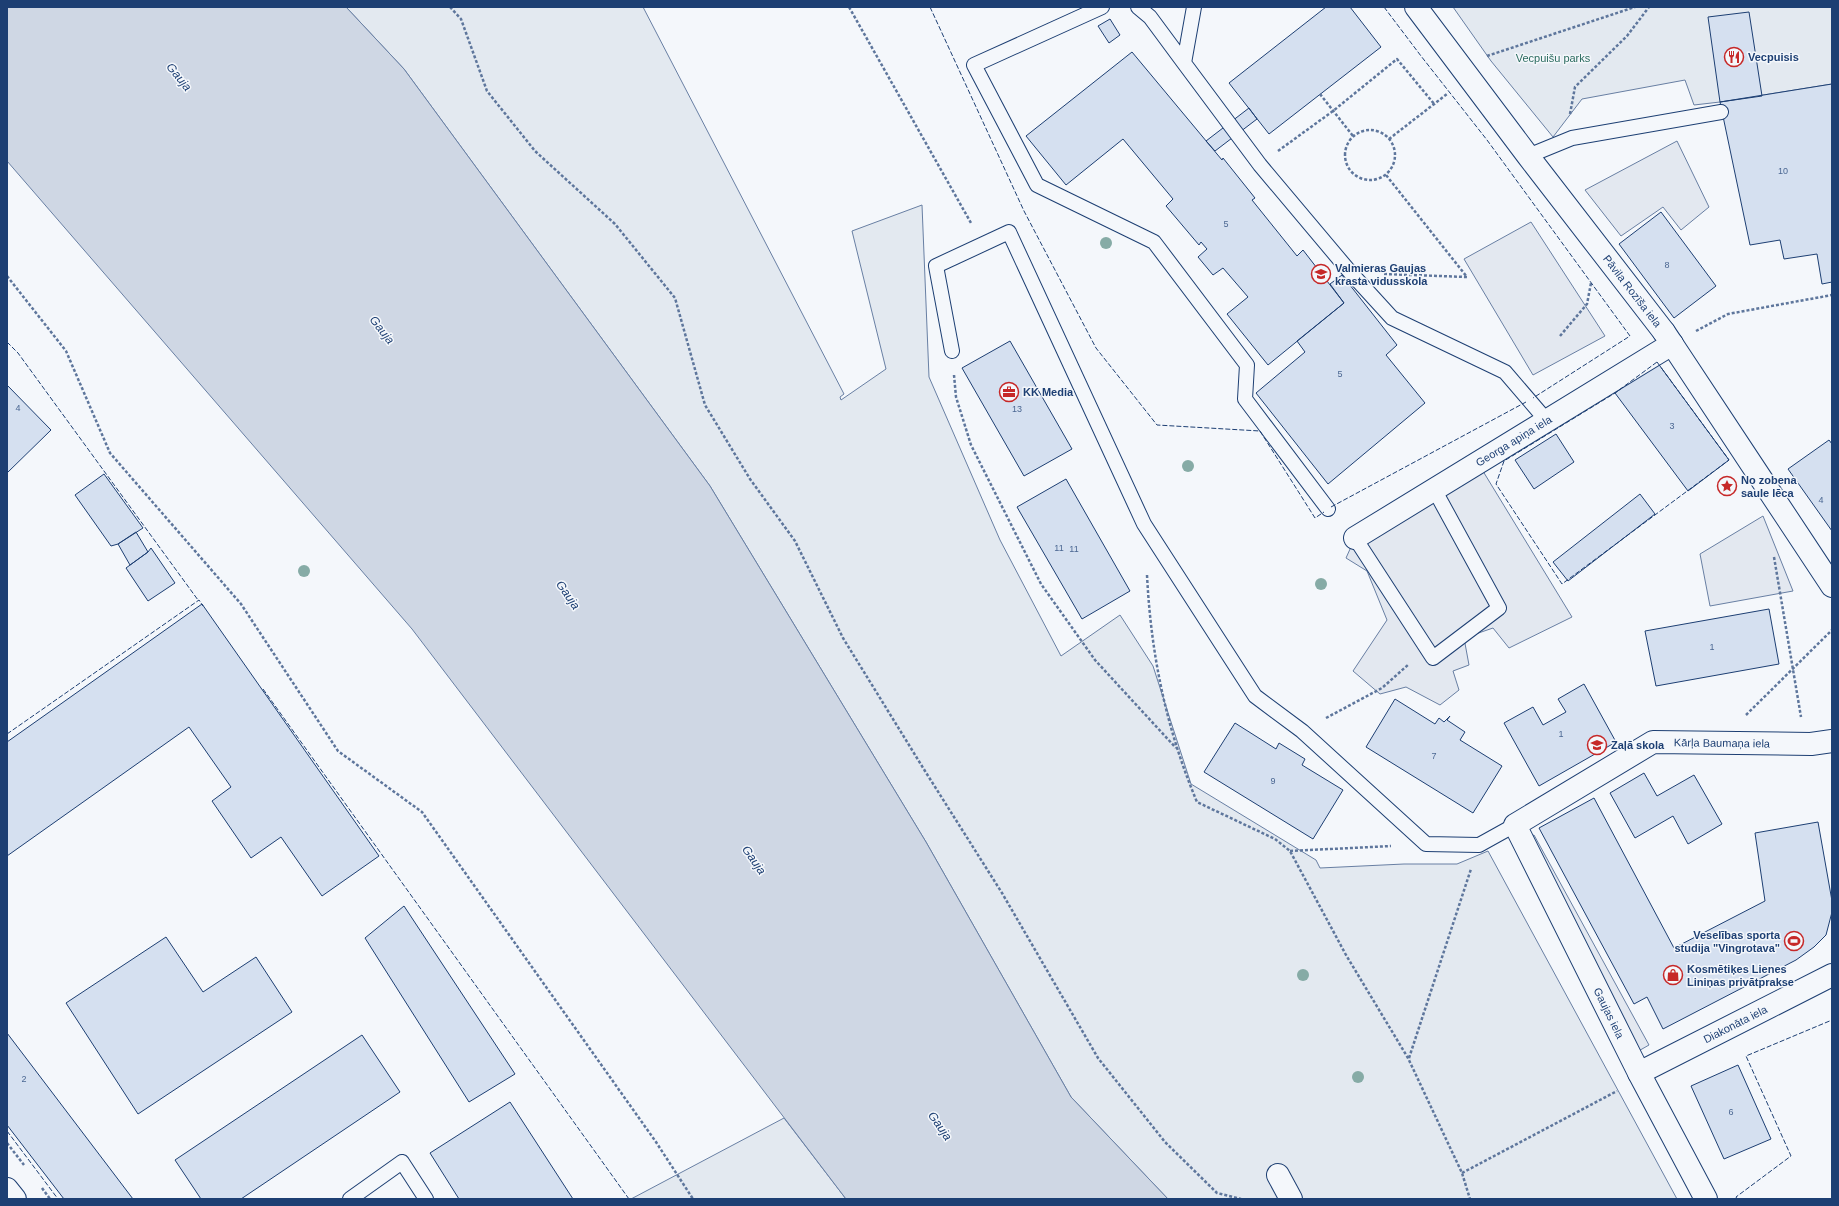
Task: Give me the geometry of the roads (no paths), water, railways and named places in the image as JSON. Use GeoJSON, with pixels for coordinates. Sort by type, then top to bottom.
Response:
{"type":"FeatureCollection","features":[{"type":"Feature","properties":{"kind":"street","name":"Pāvila Rozīša iela"},"geometry":{"type":"LineString","coordinates":[[1416,7],[1668,338],[1832,586]]}},
{"type":"Feature","properties":{"kind":"street","name":"Georga apiņa iela"},"geometry":{"type":"LineString","coordinates":[[1356,538],[1547,421],[1668,338]]}},
{"type":"Feature","properties":{"kind":"street","name":"Kārļa Baumaņa iela"},"geometry":{"type":"LineString","coordinates":[[1515,825],[1653,742],[1811,744],[1832,741]]}},
{"type":"Feature","properties":{"kind":"street","name":"Gaujas iela"},"geometry":{"type":"LineString","coordinates":[[1515,825],[1639,1073],[1706,1199]]}},
{"type":"Feature","properties":{"kind":"street","name":"Diakonāta iela"},"geometry":{"type":"LineString","coordinates":[[1639,1073],[1832,975]]}},
{"type":"Feature","properties":{"kind":"street"},"geometry":{"type":"LineString","coordinates":[[1278,1175],[1291,1199]]}},
{"type":"Feature","properties":{"kind":"street"},"geometry":{"type":"LineString","coordinates":[[7,1189],[15,1199]]}},
{"type":"Feature","properties":{"kind":"lane"},"geometry":{"type":"LineString","coordinates":[[1102,7],[974,64],[1037,186],[1154,242],[1247,365],[1244,399],[1328,509]]}},
{"type":"Feature","properties":{"kind":"lane"},"geometry":{"type":"LineString","coordinates":[[1138,7],[1150,16],[1260,165],[1350,272],[1392,318],[1505,372],[1547,421]]}},
{"type":"Feature","properties":{"kind":"lane"},"geometry":{"type":"LineString","coordinates":[[1184,63],[1194,7]]}},
{"type":"Feature","properties":{"kind":"lane"},"geometry":{"type":"LineString","coordinates":[[1528,156],[1572,138],[1721,112]]}},
{"type":"Feature","properties":{"kind":"lane"},"geometry":{"type":"LineString","coordinates":[[952,351],[936,266],[1009,232],[1144,524],[1255,696],[1302,731],[1426,844],[1479,845],[1515,825]]}},
{"type":"Feature","properties":{"kind":"lane"},"geometry":{"type":"LineString","coordinates":[[1356,538],[1433,658],[1499,608],[1434,489]]}},
{"type":"Feature","properties":{"kind":"lane"},"geometry":{"type":"LineString","coordinates":[[350,1199],[402,1162],[426,1199]]}},
{"type":"Feature","properties":{"kind":"water","name":"Gauja"},"geometry":{"type":"Polygon","coordinates":[[[7,7],[346,7],[404,69],[710,486],[926,842],[1071,1097],[1168,1199],[846,1199],[412,629],[7,161],[7,7]]]}},
{"type":"Feature","properties":{"kind":"place","name":"Vecpuisis"},"geometry":{"type":"Point","coordinates":[1734,57]}},
{"type":"Feature","properties":{"kind":"place","name":"Valmieras Gaujas krasta vidusskola"},"geometry":{"type":"Point","coordinates":[1321,274]}},
{"type":"Feature","properties":{"kind":"place","name":"KK Media"},"geometry":{"type":"Point","coordinates":[1009,392]}},
{"type":"Feature","properties":{"kind":"place","name":"No zobena saule lēca"},"geometry":{"type":"Point","coordinates":[1727,486]}},
{"type":"Feature","properties":{"kind":"place","name":"Zaļā skola"},"geometry":{"type":"Point","coordinates":[1597,745]}},
{"type":"Feature","properties":{"kind":"place","name":"Veselības sporta studija \"Vingrotava\""},"geometry":{"type":"Point","coordinates":[1794,941]}},
{"type":"Feature","properties":{"kind":"place","name":"Kosmētiķes Lienes Liniņas privātprakse"},"geometry":{"type":"Point","coordinates":[1673,975]}},
{"type":"Feature","properties":{"kind":"park label","name":"Vecpuišu parks"},"geometry":{"type":"Point","coordinates":[1553,58]}}]}
